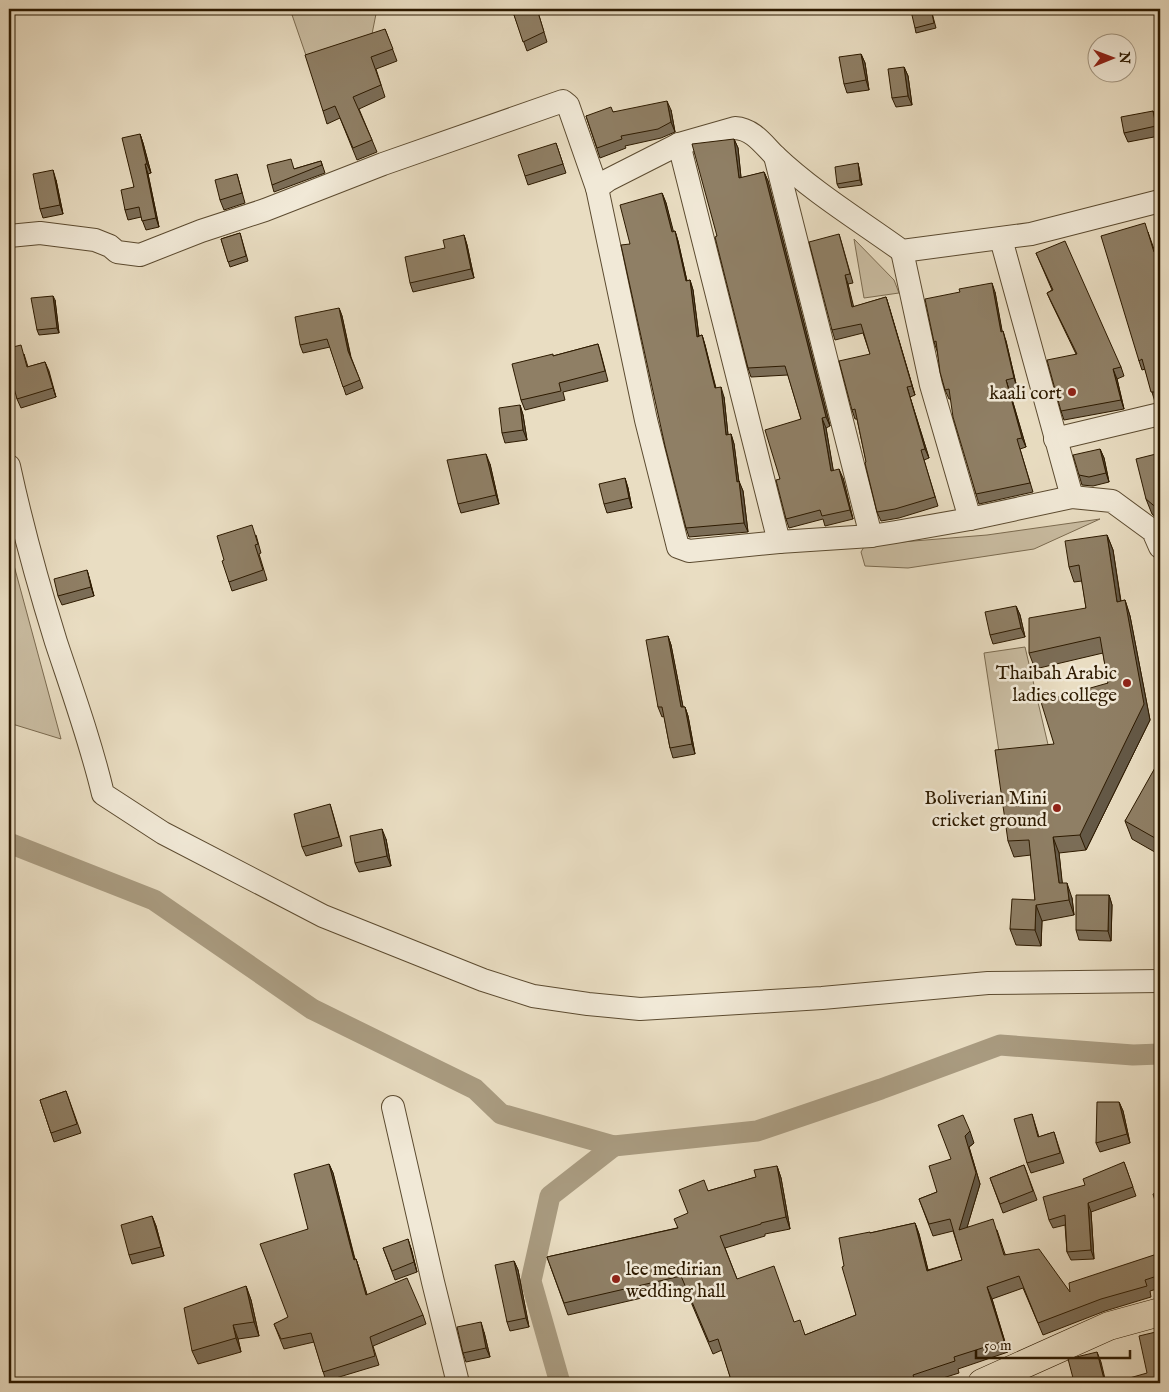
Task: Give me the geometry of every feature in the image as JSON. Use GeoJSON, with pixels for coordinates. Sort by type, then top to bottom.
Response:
{"type":"FeatureCollection","features":[{"type":"Feature","properties":{"kind":"highway"},"geometry":{"type":"LineString","coordinates":[[982,1383],[1109,1326],[1160,1312]]}},
{"type":"Feature","properties":{"kind":"street"},"geometry":{"type":"LineString","coordinates":[[9,236],[40,233],[95,240],[110,246],[117,252],[140,255],[201,231],[265,210],[383,164],[563,101],[568,105],[597,188],[646,420],[678,547],[689,551],[779,542],[871,536],[970,519],[1072,497],[1112,501],[1153,531],[1160,547]]}},
{"type":"Feature","properties":{"kind":"street"},"geometry":{"type":"LineString","coordinates":[[597,188],[608,180],[679,144],[735,128],[744,129],[756,136],[775,156],[814,189],[902,251],[1031,234],[1160,201]]}},
{"type":"Feature","properties":{"kind":"street"},"geometry":{"type":"LineString","coordinates":[[679,144],[779,542]]}},
{"type":"Feature","properties":{"kind":"street"},"geometry":{"type":"LineString","coordinates":[[775,156],[871,536]]}},
{"type":"Feature","properties":{"kind":"street"},"geometry":{"type":"LineString","coordinates":[[1001,239],[1072,497]]}},
{"type":"Feature","properties":{"kind":"street"},"geometry":{"type":"LineString","coordinates":[[902,251],[931,385],[970,519]]}},
{"type":"Feature","properties":{"kind":"street"},"geometry":{"type":"LineString","coordinates":[[1055,439],[1160,414]]}},
{"type":"Feature","properties":{"kind":"street"},"geometry":{"type":"LineString","coordinates":[[9,466],[23,526],[56,641],[96,762],[103,794],[163,832],[323,916],[483,980],[533,996],[640,1009],[822,998],[988,983],[1160,981]]}},
{"type":"Feature","properties":{"kind":"street"},"geometry":{"type":"LineString","coordinates":[[393,1107],[458,1383]]}},
{"type":"Feature","properties":{"kind":"shaded area"},"geometry":{"type":"Polygon","coordinates":[[[290,9],[377,9],[369,49],[310,67],[290,9]]]}},
{"type":"Feature","properties":{"kind":"shaded area"},"geometry":{"type":"Polygon","coordinates":[[[854,239],[894,280],[899,293],[864,298],[854,239]]]}},
{"type":"Feature","properties":{"kind":"shaded area"},"geometry":{"type":"Polygon","coordinates":[[[1100,519],[1034,549],[908,568],[865,566],[861,552],[865,545],[987,535],[1100,519]]]}},
{"type":"Feature","properties":{"kind":"shaded area"},"geometry":{"type":"Polygon","coordinates":[[[9,547],[61,739],[9,723],[9,547]]]}},
{"type":"Feature","properties":{"kind":"shaded area"},"geometry":{"type":"Polygon","coordinates":[[[1025,647],[1050,753],[1001,765],[984,653],[1025,647]]]}},
{"type":"Feature","properties":{"kind":"building"},"geometry":{"type":"Polygon","coordinates":[[[512,9],[537,9],[544,32],[523,42],[512,9]]]}},
{"type":"Feature","properties":{"kind":"building"},"geometry":{"type":"Polygon","coordinates":[[[931,9],[934,23],[915,28],[911,11],[931,9]]]}},
{"type":"Feature","properties":{"kind":"building"},"geometry":{"type":"Polygon","coordinates":[[[385,29],[393,49],[371,57],[381,85],[353,97],[372,140],[353,148],[335,106],[323,111],[305,55],[385,29]]]}},
{"type":"Feature","properties":{"kind":"building"},"geometry":{"type":"Polygon","coordinates":[[[861,54],[866,80],[844,84],[839,57],[861,54]]]}},
{"type":"Feature","properties":{"kind":"building"},"geometry":{"type":"Polygon","coordinates":[[[904,67],[908,96],[892,98],[888,69],[904,67]]]}},
{"type":"Feature","properties":{"kind":"building"},"geometry":{"type":"Polygon","coordinates":[[[667,101],[671,122],[658,129],[621,136],[622,139],[597,148],[586,116],[611,107],[613,112],[667,101]]]}},
{"type":"Feature","properties":{"kind":"building"},"geometry":{"type":"Polygon","coordinates":[[[1153,111],[1156,126],[1124,133],[1121,117],[1153,111]]]}},
{"type":"Feature","properties":{"kind":"building"},"geometry":{"type":"Polygon","coordinates":[[[140,134],[156,218],[142,221],[139,207],[125,210],[121,190],[134,187],[122,138],[140,134]]]}},
{"type":"Feature","properties":{"kind":"building"},"geometry":{"type":"Polygon","coordinates":[[[734,139],[739,178],[764,172],[826,417],[822,418],[831,471],[839,469],[850,510],[822,516],[820,510],[786,519],[776,480],[780,479],[765,430],[801,419],[785,366],[748,368],[715,237],[717,236],[692,144],[734,139]]]}},
{"type":"Feature","properties":{"kind":"building"},"geometry":{"type":"Polygon","coordinates":[[[556,143],[563,164],[525,176],[518,155],[556,143]]]}},
{"type":"Feature","properties":{"kind":"building"},"geometry":{"type":"Polygon","coordinates":[[[291,159],[294,169],[321,161],[322,165],[272,185],[267,165],[291,159]]]}},
{"type":"Feature","properties":{"kind":"building"},"geometry":{"type":"Polygon","coordinates":[[[858,163],[860,180],[837,184],[835,167],[858,163]]]}},
{"type":"Feature","properties":{"kind":"building"},"geometry":{"type":"Polygon","coordinates":[[[53,170],[60,205],[40,209],[33,174],[53,170]]]}},
{"type":"Feature","properties":{"kind":"building"},"geometry":{"type":"Polygon","coordinates":[[[237,174],[242,193],[220,200],[215,180],[237,174]]]}},
{"type":"Feature","properties":{"kind":"building"},"geometry":{"type":"Polygon","coordinates":[[[662,193],[672,232],[675,231],[686,281],[690,280],[697,337],[702,335],[715,388],[721,387],[726,435],[731,434],[744,523],[686,528],[665,446],[621,245],[630,244],[620,205],[662,193]]]}},
{"type":"Feature","properties":{"kind":"building"},"geometry":{"type":"Polygon","coordinates":[[[1145,223],[1154,252],[1160,250],[1160,392],[1151,392],[1142,359],[1139,361],[1101,236],[1145,223]]]}},
{"type":"Feature","properties":{"kind":"building"},"geometry":{"type":"Polygon","coordinates":[[[240,233],[246,256],[228,262],[221,239],[240,233]]]}},
{"type":"Feature","properties":{"kind":"building"},"geometry":{"type":"Polygon","coordinates":[[[839,234],[850,274],[845,275],[852,307],[886,297],[912,386],[907,387],[925,449],[921,450],[935,497],[895,509],[877,512],[865,463],[855,409],[852,410],[839,361],[870,354],[861,324],[832,330],[809,242],[839,234]]]}},
{"type":"Feature","properties":{"kind":"building"},"geometry":{"type":"Polygon","coordinates":[[[464,235],[471,269],[410,283],[405,257],[445,248],[443,240],[464,235]]]}},
{"type":"Feature","properties":{"kind":"building"},"geometry":{"type":"Polygon","coordinates":[[[1065,241],[1121,367],[1113,369],[1121,400],[1061,411],[1047,360],[1077,354],[1047,293],[1053,290],[1036,253],[1065,241]]]}},
{"type":"Feature","properties":{"kind":"building"},"geometry":{"type":"Polygon","coordinates":[[[992,283],[1001,332],[1003,331],[1014,378],[1006,380],[1022,438],[1017,439],[1030,483],[976,494],[953,417],[949,389],[945,390],[940,372],[936,341],[934,342],[925,299],[960,292],[959,289],[992,283]]]}},
{"type":"Feature","properties":{"kind":"building"},"geometry":{"type":"Polygon","coordinates":[[[53,296],[57,328],[37,330],[31,298],[53,296]]]}},
{"type":"Feature","properties":{"kind":"building"},"geometry":{"type":"Polygon","coordinates":[[[339,308],[348,351],[360,380],[343,387],[327,339],[300,345],[295,317],[339,308]]]}},
{"type":"Feature","properties":{"kind":"building"},"geometry":{"type":"Polygon","coordinates":[[[598,344],[605,371],[559,383],[561,391],[521,400],[512,364],[598,344]]]}},
{"type":"Feature","properties":{"kind":"building"},"geometry":{"type":"Polygon","coordinates":[[[21,345],[27,367],[45,362],[53,388],[17,399],[9,370],[9,348],[21,345]]]}},
{"type":"Feature","properties":{"kind":"building"},"geometry":{"type":"Polygon","coordinates":[[[520,405],[523,430],[502,433],[499,408],[520,405]]]}},
{"type":"Feature","properties":{"kind":"building"},"geometry":{"type":"Polygon","coordinates":[[[1100,449],[1106,473],[1089,477],[1079,475],[1073,455],[1100,449]]]}},
{"type":"Feature","properties":{"kind":"building"},"geometry":{"type":"Polygon","coordinates":[[[1160,453],[1160,512],[1146,499],[1136,459],[1160,453]]]}},
{"type":"Feature","properties":{"kind":"building"},"geometry":{"type":"Polygon","coordinates":[[[486,454],[496,495],[458,504],[447,460],[486,454]]]}},
{"type":"Feature","properties":{"kind":"building"},"geometry":{"type":"Polygon","coordinates":[[[625,478],[629,498],[604,504],[599,484],[625,478]]]}},
{"type":"Feature","properties":{"kind":"building"},"geometry":{"type":"Polygon","coordinates":[[[252,525],[258,544],[255,545],[263,570],[229,582],[217,536],[252,525]]]}},
{"type":"Feature","properties":{"kind":"building"},"geometry":{"type":"Polygon","coordinates":[[[1107,535],[1117,602],[1125,600],[1144,704],[1080,835],[1053,837],[1059,883],[1067,883],[1069,900],[1036,905],[1035,930],[1010,929],[1012,899],[1035,900],[1029,840],[1008,841],[995,750],[1054,744],[1041,702],[1108,683],[1100,637],[1029,653],[1029,618],[1086,608],[1079,565],[1069,567],[1065,541],[1107,535]]]}},
{"type":"Feature","properties":{"kind":"building"},"geometry":{"type":"Polygon","coordinates":[[[87,570],[91,587],[58,596],[54,579],[87,570]]]}},
{"type":"Feature","properties":{"kind":"building"},"geometry":{"type":"Polygon","coordinates":[[[1016,606],[1021,628],[990,635],[985,612],[1016,606]]]}},
{"type":"Feature","properties":{"kind":"building"},"geometry":{"type":"Polygon","coordinates":[[[668,636],[681,707],[685,707],[692,744],[670,748],[662,707],[658,707],[646,640],[668,636]]]}},
{"type":"Feature","properties":{"kind":"building"},"geometry":{"type":"Polygon","coordinates":[[[1156,766],[1160,768],[1160,829],[1155,838],[1125,821],[1156,766]]]}},
{"type":"Feature","properties":{"kind":"building"},"geometry":{"type":"Polygon","coordinates":[[[330,804],[339,837],[302,847],[294,814],[330,804]]]}},
{"type":"Feature","properties":{"kind":"building"},"geometry":{"type":"Polygon","coordinates":[[[382,829],[387,856],[355,863],[350,836],[382,829]]]}},
{"type":"Feature","properties":{"kind":"building"},"geometry":{"type":"Polygon","coordinates":[[[1076,895],[1109,895],[1108,931],[1076,930],[1076,895]]]}},
{"type":"Feature","properties":{"kind":"building"},"geometry":{"type":"Polygon","coordinates":[[[66,1091],[77,1124],[51,1133],[40,1100],[66,1091]]]}},
{"type":"Feature","properties":{"kind":"building"},"geometry":{"type":"Polygon","coordinates":[[[1097,1102],[1119,1102],[1127,1134],[1096,1143],[1097,1102]]]}},
{"type":"Feature","properties":{"kind":"building"},"geometry":{"type":"Polygon","coordinates":[[[1032,1114],[1038,1137],[1054,1132],[1060,1153],[1027,1163],[1014,1119],[1032,1114]]]}},
{"type":"Feature","properties":{"kind":"building"},"geometry":{"type":"Polygon","coordinates":[[[963,1115],[970,1131],[965,1136],[976,1173],[959,1230],[993,1219],[1004,1255],[1039,1249],[1070,1292],[1069,1283],[1160,1253],[1160,1275],[1145,1280],[1147,1286],[1101,1299],[1038,1323],[1019,1276],[987,1287],[1004,1341],[954,1357],[955,1361],[913,1375],[916,1383],[732,1383],[718,1339],[709,1342],[681,1276],[564,1303],[547,1257],[678,1228],[674,1219],[688,1213],[679,1190],[704,1180],[708,1191],[756,1177],[754,1170],[777,1166],[786,1217],[720,1236],[737,1279],[774,1266],[794,1322],[800,1320],[805,1335],[856,1315],[842,1267],[844,1266],[839,1238],[915,1223],[927,1271],[962,1260],[950,1219],[929,1224],[919,1199],[937,1192],[929,1166],[951,1159],[938,1125],[963,1115]]]}},
{"type":"Feature","properties":{"kind":"building"},"geometry":{"type":"Polygon","coordinates":[[[1124,1162],[1133,1187],[1088,1203],[1091,1250],[1067,1252],[1065,1215],[1049,1220],[1043,1197],[1085,1185],[1083,1179],[1124,1162]]]}},
{"type":"Feature","properties":{"kind":"building"},"geometry":{"type":"Polygon","coordinates":[[[329,1164],[354,1260],[356,1259],[366,1295],[407,1278],[423,1315],[370,1337],[375,1356],[323,1372],[311,1333],[281,1339],[274,1324],[288,1317],[260,1244],[308,1229],[294,1174],[329,1164]]]}},
{"type":"Feature","properties":{"kind":"building"},"geometry":{"type":"Polygon","coordinates":[[[1024,1165],[1033,1191],[1000,1204],[990,1178],[1024,1165]]]}},
{"type":"Feature","properties":{"kind":"building"},"geometry":{"type":"Polygon","coordinates":[[[1160,1191],[1160,1211],[1158,1211],[1153,1194],[1160,1191]]]}},
{"type":"Feature","properties":{"kind":"building"},"geometry":{"type":"Polygon","coordinates":[[[152,1216],[161,1247],[129,1255],[121,1225],[152,1216]]]}},
{"type":"Feature","properties":{"kind":"building"},"geometry":{"type":"Polygon","coordinates":[[[1160,1225],[1160,1249],[1159,1249],[1155,1226],[1160,1225]]]}},
{"type":"Feature","properties":{"kind":"building"},"geometry":{"type":"Polygon","coordinates":[[[408,1239],[414,1262],[392,1271],[383,1248],[408,1239]]]}},
{"type":"Feature","properties":{"kind":"building"},"geometry":{"type":"Polygon","coordinates":[[[514,1261],[526,1318],[507,1322],[495,1265],[514,1261]]]}},
{"type":"Feature","properties":{"kind":"building"},"geometry":{"type":"Polygon","coordinates":[[[246,1286],[254,1322],[233,1325],[236,1338],[192,1351],[184,1308],[246,1286]]]}},
{"type":"Feature","properties":{"kind":"building"},"geometry":{"type":"Polygon","coordinates":[[[481,1322],[486,1348],[463,1353],[457,1327],[481,1322]]]}},
{"type":"Feature","properties":{"kind":"building"},"geometry":{"type":"Polygon","coordinates":[[[1160,1331],[1160,1383],[1112,1383],[1147,1373],[1139,1336],[1160,1331]]]}},
{"type":"Feature","properties":{"kind":"building"},"geometry":{"type":"Polygon","coordinates":[[[1097,1352],[1105,1383],[1046,1383],[1046,1379],[1073,1378],[1068,1359],[1097,1352]]]}},
{"type":"Feature","properties":{"kind":"waterway"},"geometry":{"type":"LineString","coordinates":[[9,843],[154,900],[312,1009],[475,1089],[501,1114],[614,1146],[757,1131],[881,1089],[1000,1045],[1133,1055],[1160,1054]]}},
{"type":"Feature","properties":{"kind":"waterway"},"geometry":{"type":"LineString","coordinates":[[560,1383],[531,1281],[550,1196],[614,1146]]}},
{"type":"Feature","properties":{"kind":"place","name":"kaali cort"},"geometry":{"type":"Point","coordinates":[1072,392]}},
{"type":"Feature","properties":{"kind":"place","name":"Thaibah Arabic ladies college"},"geometry":{"type":"Point","coordinates":[1127,683]}},
{"type":"Feature","properties":{"kind":"place","name":"Boliverian Mini cricket ground"},"geometry":{"type":"Point","coordinates":[1057,808]}},
{"type":"Feature","properties":{"kind":"place","name":"lee medirian wedding hall"},"geometry":{"type":"Point","coordinates":[616,1279]}}]}
